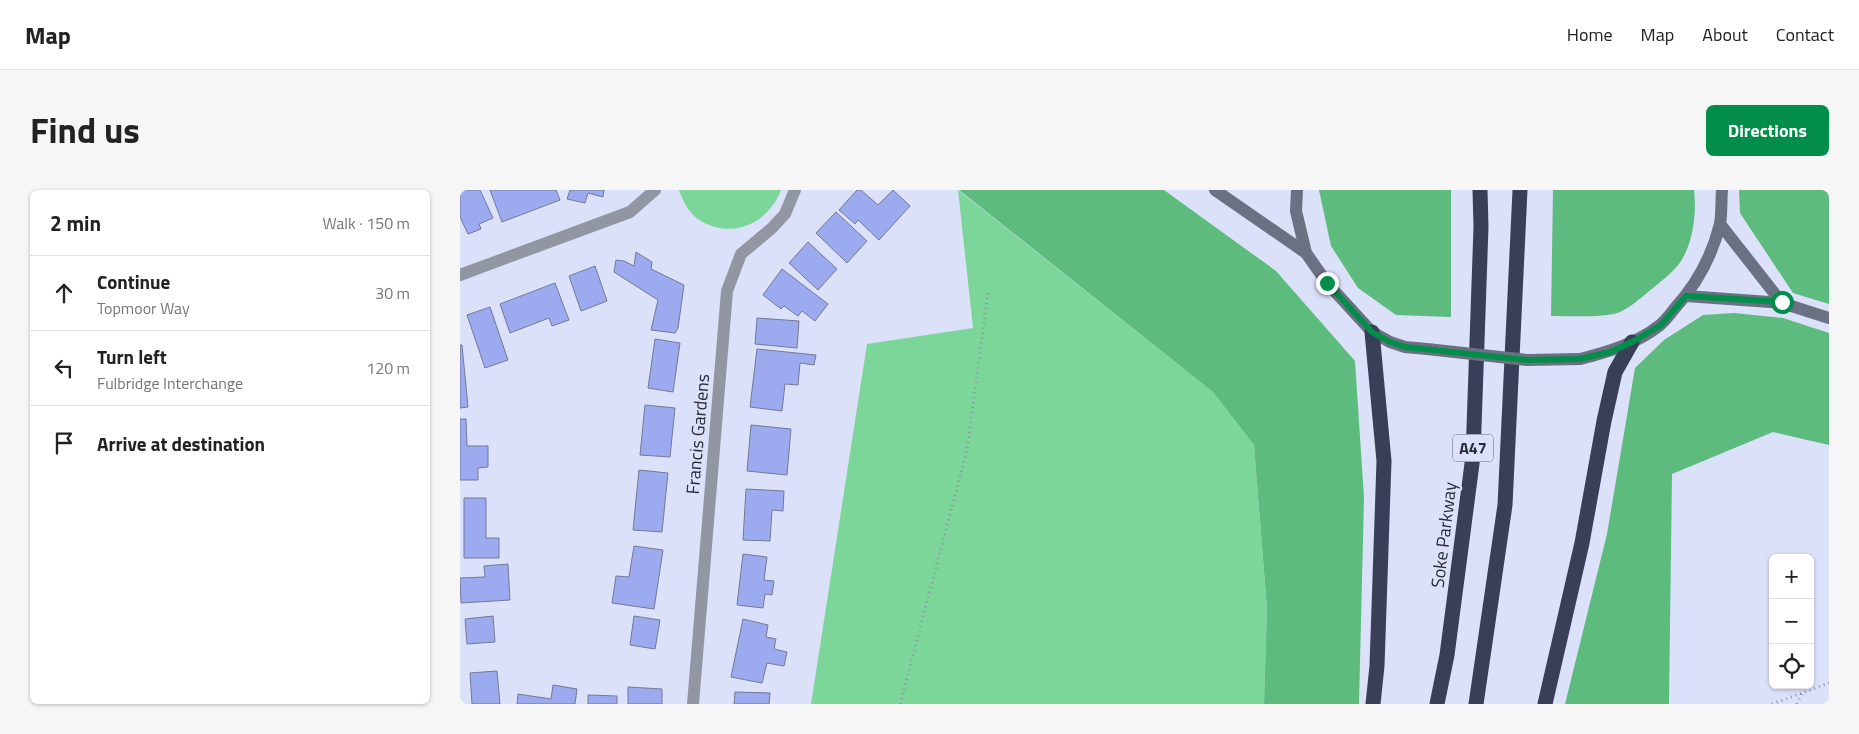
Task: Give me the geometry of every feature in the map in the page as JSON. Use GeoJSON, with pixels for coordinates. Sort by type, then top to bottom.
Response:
{"type":"FeatureCollection","features":[{"type":"Feature","properties":{"kind":"highway","name":"Soke Parkway"},"geometry":{"type":"LineString","coordinates":[[1437,704],[1448,655],[1473,456],[1481,227],[1480,190]]}},
{"type":"Feature","properties":{"kind":"highway","name":"A47"},"geometry":{"type":"LineString","coordinates":[[1476,704],[1505,504],[1520,190]]}},
{"type":"Feature","properties":{"kind":"highway"},"geometry":{"type":"LineString","coordinates":[[1372,332],[1384,461],[1377,666],[1373,704]]}},
{"type":"Feature","properties":{"kind":"highway"},"geometry":{"type":"LineString","coordinates":[[1546,704],[1582,543],[1615,372],[1632,342]]}},
{"type":"Feature","properties":{"kind":"street"},"geometry":{"type":"LineString","coordinates":[[460,275],[630,212],[655,190]]}},
{"type":"Feature","properties":{"kind":"street","name":"Francis Gardens"},"geometry":{"type":"LineString","coordinates":[[693,704],[727,291],[741,254],[785,214],[795,190]]}},
{"type":"Feature","properties":{"kind":"street"},"geometry":{"type":"LineString","coordinates":[[1215,190],[1306,253],[1327,283],[1372,332],[1390,342],[1405,347],[1527,360],[1580,359],[1610,352],[1661,325],[1686,296],[1700,276],[1720,224],[1722,190]]}},
{"type":"Feature","properties":{"kind":"street"},"geometry":{"type":"LineString","coordinates":[[1297,190],[1296,211],[1306,253]]}},
{"type":"Feature","properties":{"kind":"street"},"geometry":{"type":"LineString","coordinates":[[1720,224],[1782,302]]}},
{"type":"Feature","properties":{"kind":"street"},"geometry":{"type":"LineString","coordinates":[[1686,296],[1782,302],[1829,318]]}},
{"type":"Feature","properties":{"kind":"path"},"geometry":{"type":"LineString","coordinates":[[900,704],[967,450],[988,292]]}},
{"type":"Feature","properties":{"kind":"path"},"geometry":{"type":"LineString","coordinates":[[1772,704],[1829,683]]}},
{"type":"Feature","properties":{"kind":"path"},"geometry":{"type":"LineString","coordinates":[[1797,704],[1802,693]]}},
{"type":"Feature","properties":{"kind":"green space"},"geometry":{"type":"Polygon","coordinates":[[[679,190],[781,190],[767,212],[757,220],[747,226],[723,229],[710,225],[694,216],[686,206],[679,190]]]}},
{"type":"Feature","properties":{"kind":"green space"},"geometry":{"type":"Polygon","coordinates":[[[958,190],[1213,392],[1254,445],[1267,609],[1264,704],[811,704],[867,344],[973,328],[958,190]]]}},
{"type":"Feature","properties":{"kind":"green space"},"geometry":{"type":"Polygon","coordinates":[[[959,190],[1164,190],[1276,271],[1355,361],[1364,498],[1359,704],[1264,704],[1267,609],[1254,445],[1213,392],[959,190]]]}},
{"type":"Feature","properties":{"kind":"green space"},"geometry":{"type":"Polygon","coordinates":[[[1319,190],[1451,190],[1451,317],[1396,315],[1358,288],[1331,246],[1319,190]]]}},
{"type":"Feature","properties":{"kind":"green space"},"geometry":{"type":"Polygon","coordinates":[[[1553,190],[1694,190],[1694,219],[1688,248],[1676,268],[1634,303],[1620,312],[1596,316],[1551,316],[1553,190]]]}},
{"type":"Feature","properties":{"kind":"green space"},"geometry":{"type":"Polygon","coordinates":[[[1739,190],[1829,190],[1829,304],[1793,293],[1740,213],[1739,190]]]}},
{"type":"Feature","properties":{"kind":"green space"},"geometry":{"type":"Polygon","coordinates":[[[1734,313],[1783,318],[1829,333],[1829,445],[1773,432],[1672,474],[1669,704],[1565,704],[1607,534],[1635,368],[1664,340],[1703,315],[1734,313]]]}},
{"type":"Feature","properties":{"kind":"building"},"geometry":{"type":"Polygon","coordinates":[[[464,190],[480,190],[493,218],[479,224],[481,229],[468,234],[460,217],[460,192],[464,190]]]}},
{"type":"Feature","properties":{"kind":"building"},"geometry":{"type":"Polygon","coordinates":[[[490,190],[556,190],[560,200],[502,222],[490,190]]]}},
{"type":"Feature","properties":{"kind":"building"},"geometry":{"type":"Polygon","coordinates":[[[570,190],[604,190],[603,197],[588,193],[585,203],[567,199],[570,190]]]}},
{"type":"Feature","properties":{"kind":"building"},"geometry":{"type":"Polygon","coordinates":[[[857,190],[861,190],[878,205],[893,190],[910,206],[879,240],[858,220],[855,224],[839,210],[857,190]]]}},
{"type":"Feature","properties":{"kind":"building"},"geometry":{"type":"Polygon","coordinates":[[[836,212],[867,241],[847,263],[816,233],[836,212]]]}},
{"type":"Feature","properties":{"kind":"building"},"geometry":{"type":"Polygon","coordinates":[[[808,242],[837,269],[818,290],[789,263],[808,242]]]}},
{"type":"Feature","properties":{"kind":"building"},"geometry":{"type":"Polygon","coordinates":[[[636,252],[652,262],[651,269],[684,285],[678,328],[675,333],[651,330],[658,300],[614,272],[616,260],[624,261],[634,266],[636,252]]]}},
{"type":"Feature","properties":{"kind":"building"},"geometry":{"type":"Polygon","coordinates":[[[595,266],[607,301],[581,311],[569,276],[595,266]]]}},
{"type":"Feature","properties":{"kind":"building"},"geometry":{"type":"Polygon","coordinates":[[[782,269],[828,304],[815,321],[802,311],[798,316],[784,306],[781,309],[763,295],[782,269]]]}},
{"type":"Feature","properties":{"kind":"building"},"geometry":{"type":"Polygon","coordinates":[[[555,283],[569,320],[552,326],[549,318],[510,333],[500,304],[555,283]]]}},
{"type":"Feature","properties":{"kind":"building"},"geometry":{"type":"Polygon","coordinates":[[[490,307],[508,360],[485,368],[467,315],[490,307]]]}},
{"type":"Feature","properties":{"kind":"building"},"geometry":{"type":"Polygon","coordinates":[[[757,318],[799,321],[797,348],[755,344],[757,318]]]}},
{"type":"Feature","properties":{"kind":"building"},"geometry":{"type":"Polygon","coordinates":[[[655,339],[680,343],[673,392],[648,388],[655,339]]]}},
{"type":"Feature","properties":{"kind":"building"},"geometry":{"type":"Polygon","coordinates":[[[460,345],[462,345],[468,407],[460,408],[460,345]]]}},
{"type":"Feature","properties":{"kind":"building"},"geometry":{"type":"Polygon","coordinates":[[[757,349],[816,355],[814,365],[800,363],[798,385],[785,384],[782,411],[750,407],[757,349]]]}},
{"type":"Feature","properties":{"kind":"building"},"geometry":{"type":"Polygon","coordinates":[[[645,405],[675,408],[670,457],[640,455],[645,405]]]}},
{"type":"Feature","properties":{"kind":"building"},"geometry":{"type":"Polygon","coordinates":[[[460,419],[466,419],[467,446],[488,446],[488,467],[478,468],[478,480],[460,480],[460,419]]]}},
{"type":"Feature","properties":{"kind":"building"},"geometry":{"type":"Polygon","coordinates":[[[751,425],[791,429],[787,475],[747,471],[751,425]]]}},
{"type":"Feature","properties":{"kind":"building"},"geometry":{"type":"Polygon","coordinates":[[[639,470],[668,473],[662,532],[633,530],[639,470]]]}},
{"type":"Feature","properties":{"kind":"building"},"geometry":{"type":"Polygon","coordinates":[[[746,489],[784,491],[783,511],[772,510],[770,541],[743,540],[746,489]]]}},
{"type":"Feature","properties":{"kind":"building"},"geometry":{"type":"Polygon","coordinates":[[[464,498],[486,498],[486,538],[499,538],[499,558],[464,558],[464,498]]]}},
{"type":"Feature","properties":{"kind":"building"},"geometry":{"type":"Polygon","coordinates":[[[634,546],[663,550],[654,609],[612,603],[616,576],[629,577],[634,546]]]}},
{"type":"Feature","properties":{"kind":"building"},"geometry":{"type":"Polygon","coordinates":[[[743,554],[767,557],[764,580],[774,581],[772,595],[765,594],[763,608],[737,605],[743,554]]]}},
{"type":"Feature","properties":{"kind":"building"},"geometry":{"type":"Polygon","coordinates":[[[508,564],[510,600],[461,603],[460,578],[485,577],[484,566],[508,564]]]}},
{"type":"Feature","properties":{"kind":"building"},"geometry":{"type":"Polygon","coordinates":[[[493,616],[495,642],[467,644],[465,619],[493,616]]]}},
{"type":"Feature","properties":{"kind":"building"},"geometry":{"type":"Polygon","coordinates":[[[634,616],[660,620],[655,649],[630,645],[634,616]]]}},
{"type":"Feature","properties":{"kind":"building"},"geometry":{"type":"Polygon","coordinates":[[[743,619],[768,625],[766,637],[776,639],[774,649],[787,652],[784,666],[767,663],[762,683],[731,677],[743,619]]]}},
{"type":"Feature","properties":{"kind":"building"},"geometry":{"type":"Polygon","coordinates":[[[497,671],[500,704],[472,704],[470,673],[497,671]]]}},
{"type":"Feature","properties":{"kind":"building"},"geometry":{"type":"Polygon","coordinates":[[[553,685],[577,689],[575,704],[517,704],[518,694],[551,699],[553,685]]]}},
{"type":"Feature","properties":{"kind":"building"},"geometry":{"type":"Polygon","coordinates":[[[628,687],[662,689],[662,704],[628,704],[628,687]]]}},
{"type":"Feature","properties":{"kind":"building"},"geometry":{"type":"Polygon","coordinates":[[[735,692],[770,693],[769,704],[734,704],[735,692]]]}},
{"type":"Feature","properties":{"kind":"building"},"geometry":{"type":"Polygon","coordinates":[[[588,695],[617,696],[617,704],[588,704],[588,695]]]}},
{"type":"Feature","properties":{"kind":"route"},"geometry":{"type":"LineString","coordinates":[[1327,283],[1372,332],[1390,342],[1405,347],[1527,360],[1580,359],[1610,352],[1661,325],[1686,296],[1782,302]]}}]}
